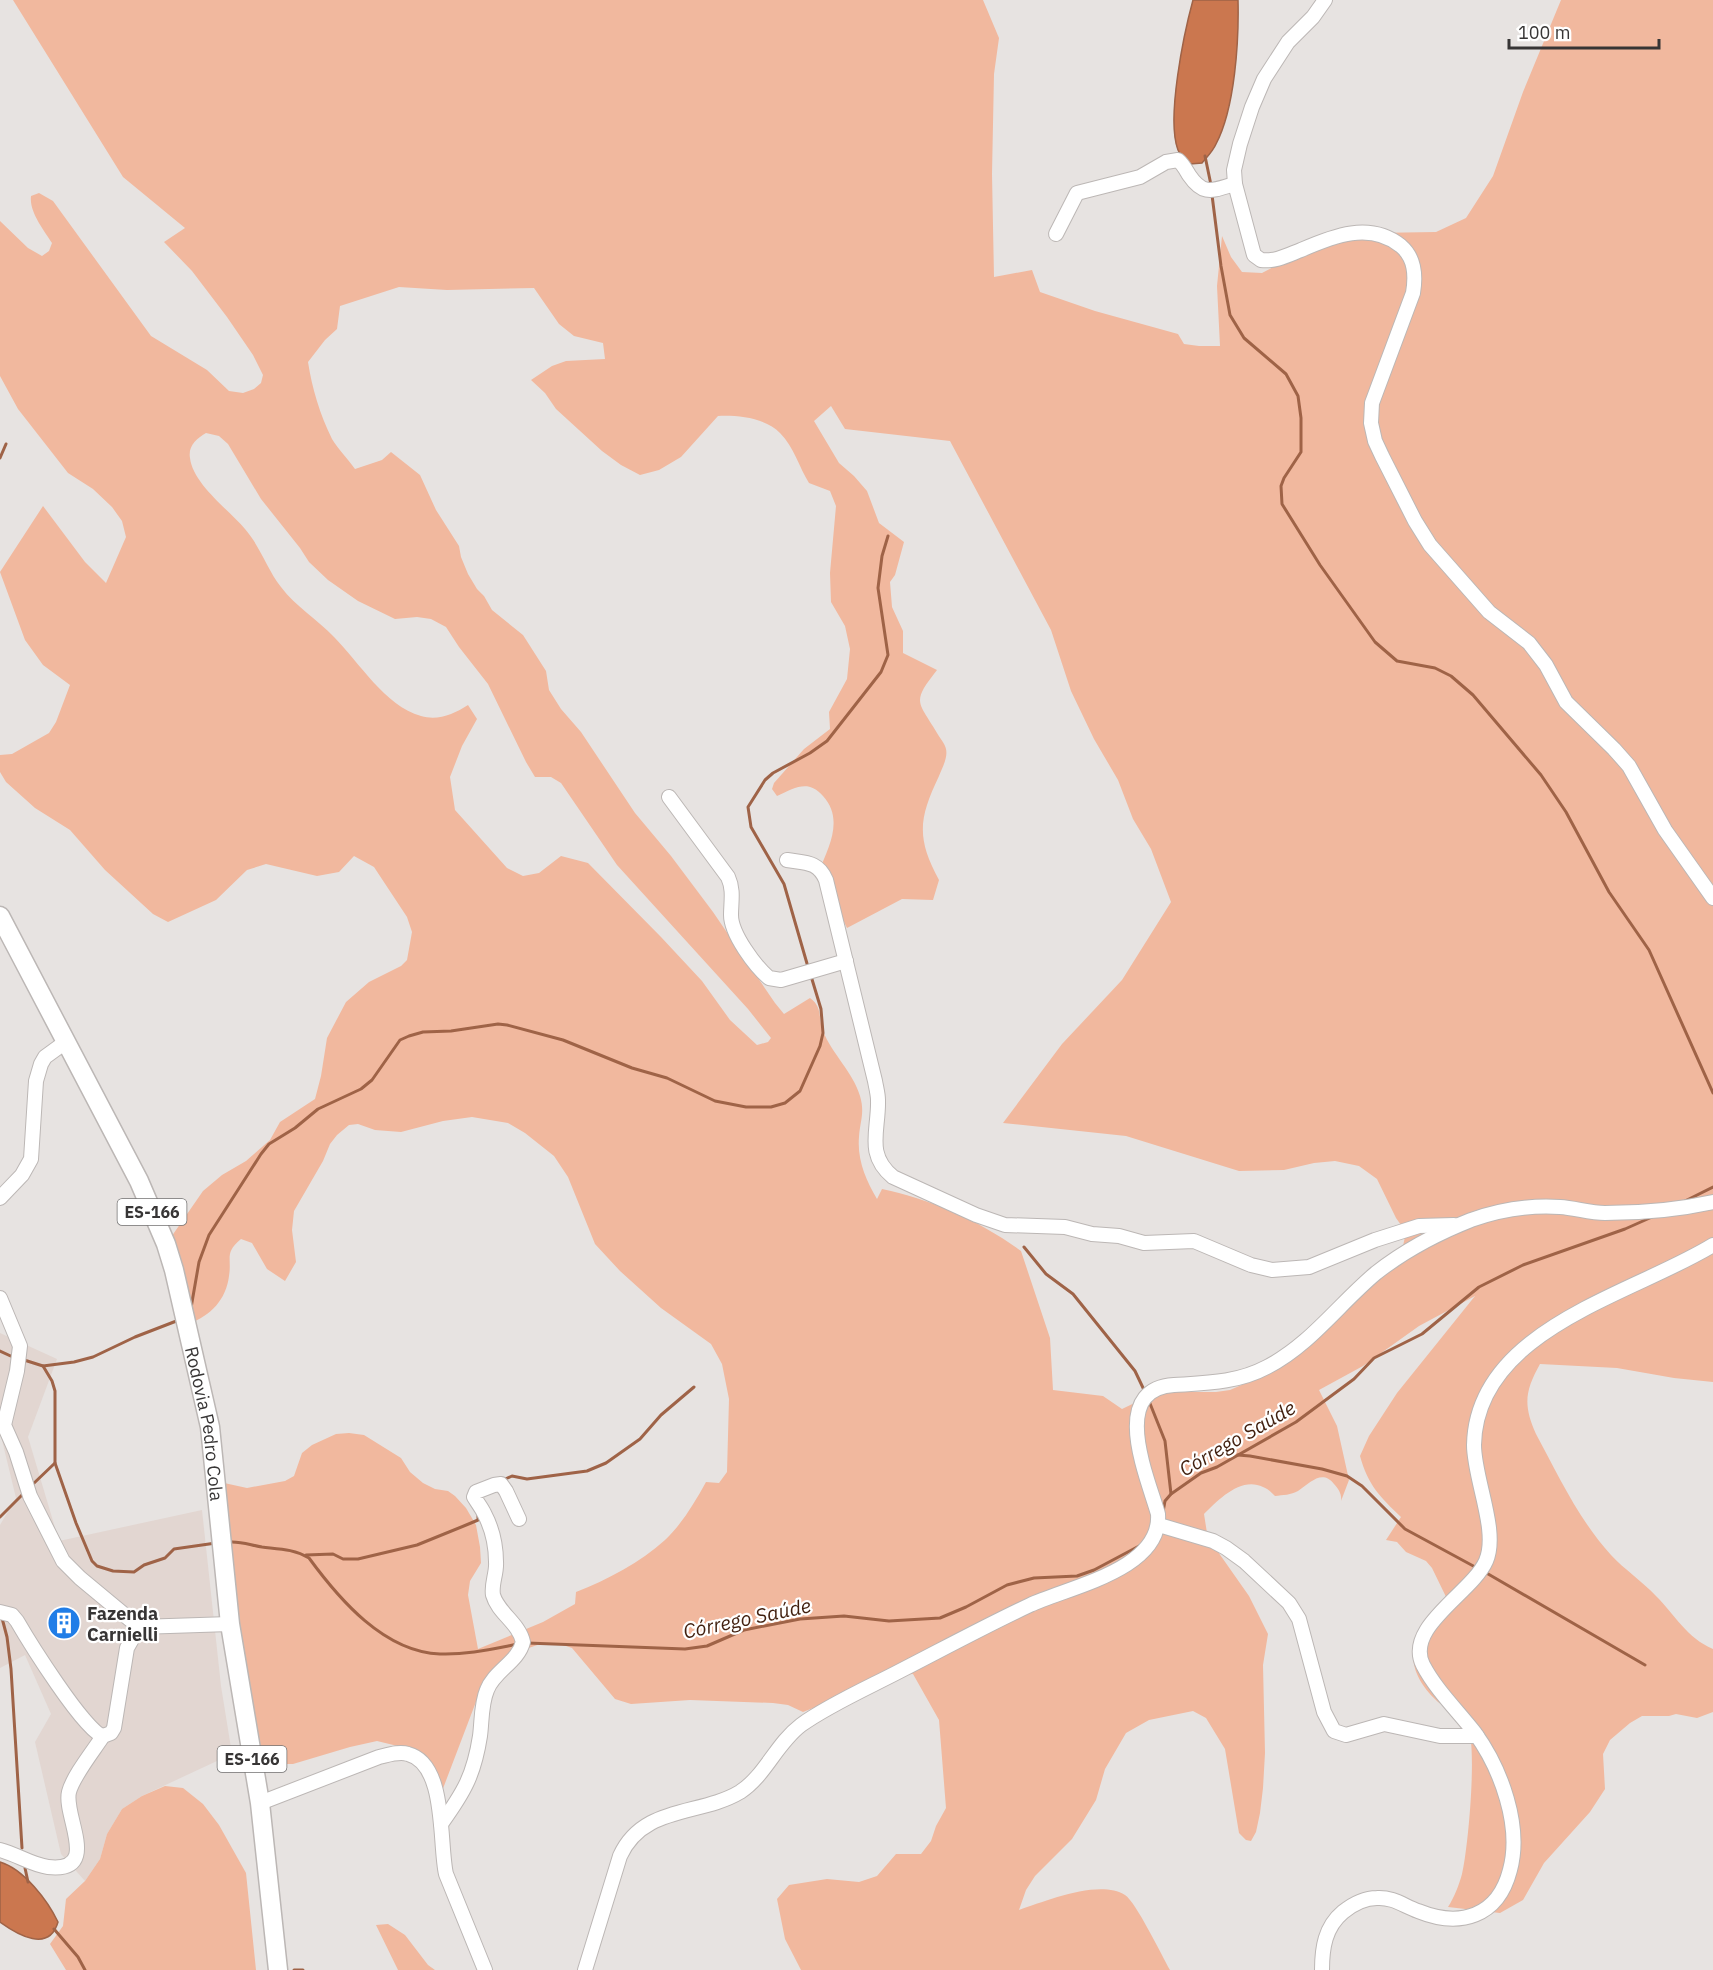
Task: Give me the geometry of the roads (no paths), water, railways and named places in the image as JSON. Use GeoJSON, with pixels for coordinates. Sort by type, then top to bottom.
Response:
{"type":"FeatureCollection","features":[{"type":"Feature","properties":{"kind":"main road","name":"Rodovia Pedro Cola"},"geometry":{"type":"LineString","coordinates":[[0,916],[139,1181],[166,1244],[174,1270],[210,1427],[230,1624],[260,1803],[278,1970]]}},
{"type":"Feature","properties":{"kind":"street"},"geometry":{"type":"LineString","coordinates":[[1325,0],[1313,17],[1288,42],[1264,79],[1240,144],[1234,170],[1235,184],[1254,255],[1261,260],[1277,259],[1321,241],[1363,231],[1382,235],[1405,250],[1413,264],[1415,279],[1413,293],[1372,403],[1371,423],[1382,456],[1426,540],[1490,612],[1529,643],[1546,665],[1566,702],[1629,766],[1665,830],[1713,898]]}},
{"type":"Feature","properties":{"kind":"street"},"geometry":{"type":"LineString","coordinates":[[1056,234],[1077,193],[1140,177],[1171,160],[1175,159],[1182,164],[1199,188],[1205,190],[1235,184]]}},
{"type":"Feature","properties":{"kind":"street"},"geometry":{"type":"LineString","coordinates":[[669,797],[728,878],[732,890],[731,917],[734,927],[751,955],[769,978],[781,980],[846,961]]}},
{"type":"Feature","properties":{"kind":"street"},"geometry":{"type":"LineString","coordinates":[[787,860],[816,865],[826,880],[875,1081],[878,1101],[875,1144],[880,1162],[893,1177],[976,1215],[1005,1225],[1065,1227],[1092,1234],[1119,1236],[1144,1243],[1194,1241],[1251,1265],[1272,1270],[1309,1267],[1375,1240],[1419,1226],[1460,1225]]}},
{"type":"Feature","properties":{"kind":"street"},"geometry":{"type":"LineString","coordinates":[[0,1198],[22,1174],[30,1159],[36,1081],[41,1064],[45,1057],[67,1041]]}},
{"type":"Feature","properties":{"kind":"street"},"geometry":{"type":"LineString","coordinates":[[585,1970],[620,1856],[632,1835],[662,1818],[739,1792],[753,1781],[771,1756],[801,1725],[1031,1604],[1093,1582],[1115,1571],[1145,1548],[1154,1538],[1159,1525],[1158,1514],[1137,1443],[1138,1415],[1143,1399],[1157,1389],[1171,1385],[1225,1382],[1266,1367],[1291,1353],[1375,1274],[1418,1245],[1460,1225],[1500,1212],[1524,1208],[1559,1207],[1602,1213],[1638,1213],[1675,1210],[1713,1202]]}},
{"type":"Feature","properties":{"kind":"street"},"geometry":{"type":"LineString","coordinates":[[1322,1970],[1324,1941],[1329,1928],[1339,1915],[1365,1899],[1379,1898],[1398,1901],[1419,1912],[1456,1918],[1473,1916],[1492,1905],[1510,1872],[1514,1853],[1514,1831],[1500,1776],[1477,1736],[1423,1665],[1419,1655],[1419,1644],[1423,1634],[1474,1579],[1486,1560],[1491,1541],[1475,1468],[1474,1447],[1475,1429],[1491,1387],[1510,1362],[1535,1339],[1571,1314],[1668,1269],[1713,1245]]}},
{"type":"Feature","properties":{"kind":"street"},"geometry":{"type":"LineString","coordinates":[[0,1298],[18,1338],[19,1358],[4,1425],[16,1452],[30,1496],[63,1561],[139,1627],[230,1624]]}},
{"type":"Feature","properties":{"kind":"street"},"geometry":{"type":"LineString","coordinates":[[441,1824],[463,1793],[471,1777],[487,1689],[494,1677],[516,1656],[522,1642],[516,1628],[493,1595],[496,1548],[488,1521],[474,1497],[476,1492],[501,1484],[507,1491],[519,1519]]}},
{"type":"Feature","properties":{"kind":"street"},"geometry":{"type":"LineString","coordinates":[[1159,1525],[1213,1541],[1226,1548],[1244,1561],[1289,1603],[1299,1619],[1324,1712],[1334,1731],[1346,1735],[1384,1724],[1440,1736],[1477,1736]]}},
{"type":"Feature","properties":{"kind":"street"},"geometry":{"type":"LineString","coordinates":[[0,1612],[12,1615],[17,1621],[43,1663],[84,1720],[94,1732],[103,1736],[111,1734],[114,1728],[127,1648],[139,1627]]}},
{"type":"Feature","properties":{"kind":"street"},"geometry":{"type":"LineString","coordinates":[[0,1850],[49,1867],[59,1867],[72,1862],[78,1852],[69,1794],[73,1783],[103,1736]]}},
{"type":"Feature","properties":{"kind":"street"},"geometry":{"type":"LineString","coordinates":[[260,1803],[379,1756],[407,1754],[423,1763],[430,1775],[439,1805],[446,1874],[485,1970]]}},
{"type":"Feature","properties":{"kind":"waterway"},"geometry":{"type":"LineString","coordinates":[[1205,156],[1211,185]]}},
{"type":"Feature","properties":{"kind":"waterway"},"geometry":{"type":"LineString","coordinates":[[1212,195],[1230,315],[1244,338],[1286,374],[1298,396],[1301,418],[1301,452],[1281,486],[1282,504],[1320,565],[1375,642],[1397,661],[1435,668],[1451,676],[1473,695],[1541,775],[1566,812],[1609,892],[1649,950],[1713,1093]]}},
{"type":"Feature","properties":{"kind":"waterway"},"geometry":{"type":"LineString","coordinates":[[0,458],[6,444]]}},
{"type":"Feature","properties":{"kind":"waterway"},"geometry":{"type":"LineString","coordinates":[[808,967],[784,884],[751,827],[748,807],[765,780],[773,773],[827,741],[881,672],[888,655],[878,588],[882,556],[888,536]]}},
{"type":"Feature","properties":{"kind":"waterway"},"geometry":{"type":"LineString","coordinates":[[191,1308],[199,1262],[209,1235],[261,1154],[269,1144],[295,1128],[318,1109],[361,1089],[372,1080],[400,1040],[423,1032],[507,1025],[563,1040],[632,1068],[667,1078],[715,1101],[746,1107],[771,1107],[785,1103],[800,1091],[820,1046],[823,1033],[821,1009],[811,976]]}},
{"type":"Feature","properties":{"kind":"waterway","name":"Córrego Saúde"},"geometry":{"type":"LineString","coordinates":[[1685,1201],[1713,1187]]}},
{"type":"Feature","properties":{"kind":"waterway","name":"Córrego Saúde"},"geometry":{"type":"LineString","coordinates":[[1163,1512],[1165,1501],[1171,1494],[1201,1473],[1217,1467],[1296,1422],[1354,1379],[1374,1358],[1422,1334],[1479,1287],[1523,1265],[1625,1229],[1652,1217]]}},
{"type":"Feature","properties":{"kind":"waterway"},"geometry":{"type":"LineString","coordinates":[[1024,1247],[1046,1274],[1073,1294],[1135,1371],[1145,1392]]}},
{"type":"Feature","properties":{"kind":"waterway"},"geometry":{"type":"LineString","coordinates":[[43,1366],[93,1357],[179,1320]]}},
{"type":"Feature","properties":{"kind":"waterway"},"geometry":{"type":"LineString","coordinates":[[0,1351],[15,1358]]}},
{"type":"Feature","properties":{"kind":"waterway","name":"Córrego Saúde"},"geometry":{"type":"LineString","coordinates":[[21,1359],[43,1366],[52,1381],[55,1391],[55,1463],[76,1523],[92,1561],[97,1566],[113,1571],[134,1572],[144,1565],[165,1558],[174,1549],[216,1543]]}},
{"type":"Feature","properties":{"kind":"waterway"},"geometry":{"type":"LineString","coordinates":[[501,1481],[512,1476],[527,1479],[587,1471],[606,1463],[640,1439],[661,1415],[694,1387]]}},
{"type":"Feature","properties":{"kind":"waterway"},"geometry":{"type":"LineString","coordinates":[[1149,1401],[1165,1441],[1171,1494]]}},
{"type":"Feature","properties":{"kind":"waterway"},"geometry":{"type":"LineString","coordinates":[[1238,1455],[1322,1469],[1347,1476],[1362,1486],[1405,1529],[1477,1568]]}},
{"type":"Feature","properties":{"kind":"waterway"},"geometry":{"type":"LineString","coordinates":[[32,1485],[55,1463]]}},
{"type":"Feature","properties":{"kind":"waterway"},"geometry":{"type":"LineString","coordinates":[[0,1517],[24,1493]]}},
{"type":"Feature","properties":{"kind":"waterway"},"geometry":{"type":"LineString","coordinates":[[306,1555],[333,1554],[343,1559],[358,1559],[417,1545],[478,1520],[478,1514]]}},
{"type":"Feature","properties":{"kind":"waterway","name":"Córrego Saúde"},"geometry":{"type":"LineString","coordinates":[[229,1542],[286,1550],[309,1558],[349,1606],[382,1634],[400,1644],[420,1651],[440,1654],[460,1654],[518,1644]]}},
{"type":"Feature","properties":{"kind":"waterway","name":"Córrego Saúde"},"geometry":{"type":"LineString","coordinates":[[527,1643],[685,1649],[707,1646],[744,1630],[800,1619],[844,1616],[889,1621],[940,1618],[1007,1585],[1034,1578],[1077,1576],[1094,1570],[1141,1545]]}},
{"type":"Feature","properties":{"kind":"waterway"},"geometry":{"type":"LineString","coordinates":[[1483,1571],[1645,1665]]}},
{"type":"Feature","properties":{"kind":"waterway"},"geometry":{"type":"LineString","coordinates":[[2,1618],[11,1669],[22,1848]]}},
{"type":"Feature","properties":{"kind":"waterway"},"geometry":{"type":"LineString","coordinates":[[25,1868],[28,1882]]}},
{"type":"Feature","properties":{"kind":"waterway"},"geometry":{"type":"LineString","coordinates":[[54,1929],[78,1957],[85,1970]]}},
{"type":"Feature","properties":{"kind":"waterway"},"geometry":{"type":"LineString","coordinates":[[294,1970],[303,1970]]}},
{"type":"Feature","properties":{"kind":"place","name":"Fazenda Carnielli"},"geometry":{"type":"Point","coordinates":[64,1623]}}]}
